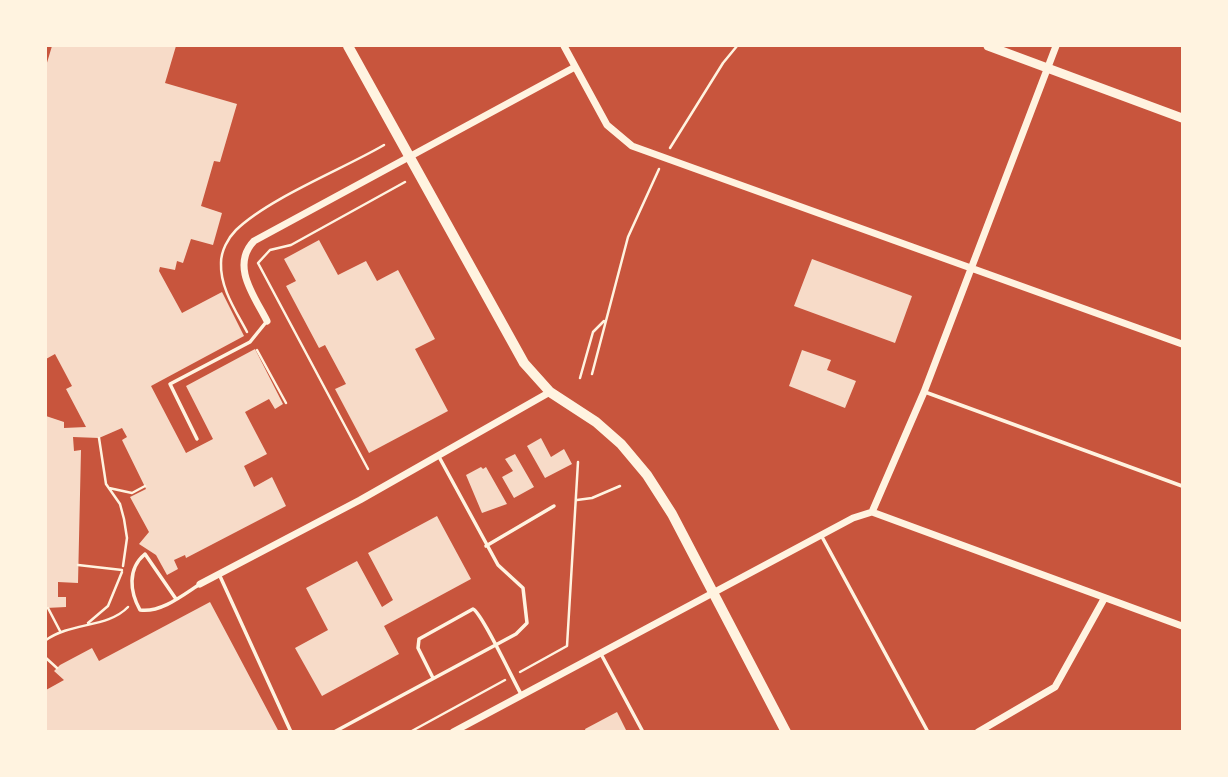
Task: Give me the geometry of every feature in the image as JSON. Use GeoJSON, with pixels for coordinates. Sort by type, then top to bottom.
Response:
{"type":"FeatureCollection","features":[{"type":"Feature","properties":{"kind":"main road"},"geometry":{"type":"LineString","coordinates":[[348,46],[411,154],[524,363],[550,392],[596,422],[634,457],[660,493],[786,732]]}},
{"type":"Feature","properties":{"kind":"street"},"geometry":{"type":"LineString","coordinates":[[564,46],[607,125],[632,146],[1182,344]]}},
{"type":"Feature","properties":{"kind":"street"},"geometry":{"type":"LineString","coordinates":[[988,46],[1182,118]]}},
{"type":"Feature","properties":{"kind":"street"},"geometry":{"type":"LineString","coordinates":[[453,732],[821,535],[872,512],[923,392],[1056,46]]}},
{"type":"Feature","properties":{"kind":"street"},"geometry":{"type":"LineString","coordinates":[[268,321],[245,276],[243,258],[259,238],[575,67]]}},
{"type":"Feature","properties":{"kind":"street"},"geometry":{"type":"LineString","coordinates":[[200,584],[550,392]]}},
{"type":"Feature","properties":{"kind":"street"},"geometry":{"type":"LineString","coordinates":[[872,512],[1182,626]]}},
{"type":"Feature","properties":{"kind":"street"},"geometry":{"type":"LineString","coordinates":[[978,732],[1055,687],[1104,599]]}},
{"type":"Feature","properties":{"kind":"lane"},"geometry":{"type":"LineString","coordinates":[[197,439],[170,384],[252,340],[268,321]]}},
{"type":"Feature","properties":{"kind":"lane"},"geometry":{"type":"LineString","coordinates":[[923,392],[1182,486]]}},
{"type":"Feature","properties":{"kind":"lane"},"geometry":{"type":"LineString","coordinates":[[334,732],[525,627],[525,594],[520,584],[498,565],[438,455]]}},
{"type":"Feature","properties":{"kind":"lane"},"geometry":{"type":"LineString","coordinates":[[486,545],[554,506]]}},
{"type":"Feature","properties":{"kind":"lane"},"geometry":{"type":"LineString","coordinates":[[821,535],[928,732]]}},
{"type":"Feature","properties":{"kind":"lane"},"geometry":{"type":"LineString","coordinates":[[176,599],[145,554],[134,565],[132,575],[135,601],[140,610],[145,611],[176,599],[200,584]]}},
{"type":"Feature","properties":{"kind":"lane"},"geometry":{"type":"LineString","coordinates":[[219,574],[291,732]]}},
{"type":"Feature","properties":{"kind":"lane"},"geometry":{"type":"LineString","coordinates":[[433,678],[418,648],[419,639],[470,610],[479,612],[489,628],[494,646],[521,694]]}},
{"type":"Feature","properties":{"kind":"lane"},"geometry":{"type":"LineString","coordinates":[[600,652],[643,732]]}},
{"type":"Feature","properties":{"kind":"lane"},"geometry":{"type":"LineString","coordinates":[[308,732],[323,732]]}},
{"type":"Feature","properties":{"kind":"path"},"geometry":{"type":"LineString","coordinates":[[669,149],[723,63],[737,46]]}},
{"type":"Feature","properties":{"kind":"path"},"geometry":{"type":"LineString","coordinates":[[286,403],[223,281],[221,260],[232,234],[252,217],[384,145]]}},
{"type":"Feature","properties":{"kind":"path"},"geometry":{"type":"LineString","coordinates":[[592,374],[628,237],[659,169]]}},
{"type":"Feature","properties":{"kind":"path"},"geometry":{"type":"LineString","coordinates":[[368,469],[258,263],[270,250],[291,245],[405,182]]}},
{"type":"Feature","properties":{"kind":"path"},"geometry":{"type":"LineString","coordinates":[[580,378],[593,332],[606,320]]}},
{"type":"Feature","properties":{"kind":"path"},"geometry":{"type":"LineString","coordinates":[[88,623],[108,606],[122,570],[127,538],[120,504],[109,488],[100,461],[99,438]]}},
{"type":"Feature","properties":{"kind":"path"},"geometry":{"type":"LineString","coordinates":[[410,732],[567,646],[578,462]]}},
{"type":"Feature","properties":{"kind":"path"},"geometry":{"type":"LineString","coordinates":[[109,488],[132,493],[145,486]]}},
{"type":"Feature","properties":{"kind":"path"},"geometry":{"type":"LineString","coordinates":[[576,500],[592,498],[620,486]]}},
{"type":"Feature","properties":{"kind":"path"},"geometry":{"type":"LineString","coordinates":[[78,565],[122,570]]}},
{"type":"Feature","properties":{"kind":"path"},"geometry":{"type":"LineString","coordinates":[[46,640],[61,631],[114,618],[135,601]]}},
{"type":"Feature","properties":{"kind":"path"},"geometry":{"type":"LineString","coordinates":[[48,608],[61,631]]}},
{"type":"Feature","properties":{"kind":"path"},"geometry":{"type":"LineString","coordinates":[[46,658],[57,668]]}},
{"type":"Feature","properties":{"kind":"building"},"geometry":{"type":"Polygon","coordinates":[[[52,46],[176,46],[165,83],[237,104],[220,162],[214,161],[201,206],[222,213],[213,245],[191,239],[183,263],[177,261],[175,270],[160,267],[159,271],[182,313],[222,292],[244,336],[151,386],[186,453],[213,439],[186,386],[255,349],[283,404],[275,409],[269,399],[245,412],[267,454],[244,466],[254,487],[272,477],[286,506],[186,558],[185,555],[174,560],[178,569],[167,575],[156,555],[139,544],[149,532],[130,497],[146,489],[122,440],[127,437],[122,428],[99,438],[73,437],[74,451],[81,450],[78,583],[58,582],[58,597],[66,597],[66,607],[46,608],[46,416],[64,422],[64,428],[86,427],[66,389],[72,386],[55,354],[46,359],[46,66],[52,46]]]}},
{"type":"Feature","properties":{"kind":"building"},"geometry":{"type":"Polygon","coordinates":[[[319,240],[338,275],[366,261],[377,281],[398,270],[435,339],[415,349],[448,411],[369,453],[335,389],[346,384],[325,345],[319,348],[286,286],[296,281],[284,259],[319,240]]]}},
{"type":"Feature","properties":{"kind":"building"},"geometry":{"type":"Polygon","coordinates":[[[812,259],[912,296],[895,343],[794,306],[812,259]]]}},
{"type":"Feature","properties":{"kind":"building"},"geometry":{"type":"Polygon","coordinates":[[[802,350],[831,360],[827,370],[856,381],[845,408],[789,386],[802,350]]]}},
{"type":"Feature","properties":{"kind":"building"},"geometry":{"type":"Polygon","coordinates":[[[541,438],[551,457],[564,449],[572,464],[545,478],[527,446],[541,438]]]}},
{"type":"Feature","properties":{"kind":"building"},"geometry":{"type":"Polygon","coordinates":[[[515,454],[534,487],[514,498],[502,477],[513,471],[505,459],[515,454]]]}},
{"type":"Feature","properties":{"kind":"building"},"geometry":{"type":"Polygon","coordinates":[[[486,467],[507,504],[482,513],[466,475],[486,467]]]}},
{"type":"Feature","properties":{"kind":"building"},"geometry":{"type":"Polygon","coordinates":[[[437,516],[471,579],[384,626],[399,654],[322,696],[295,648],[328,630],[306,588],[357,561],[382,607],[393,600],[368,553],[437,516]]]}},
{"type":"Feature","properties":{"kind":"building"},"geometry":{"type":"Polygon","coordinates":[[[210,602],[279,732],[46,732],[46,690],[64,680],[54,671],[60,665],[92,648],[99,661],[210,602]]]}},
{"type":"Feature","properties":{"kind":"building"},"geometry":{"type":"Polygon","coordinates":[[[617,712],[627,732],[586,732],[585,729],[617,712]]]}}]}
